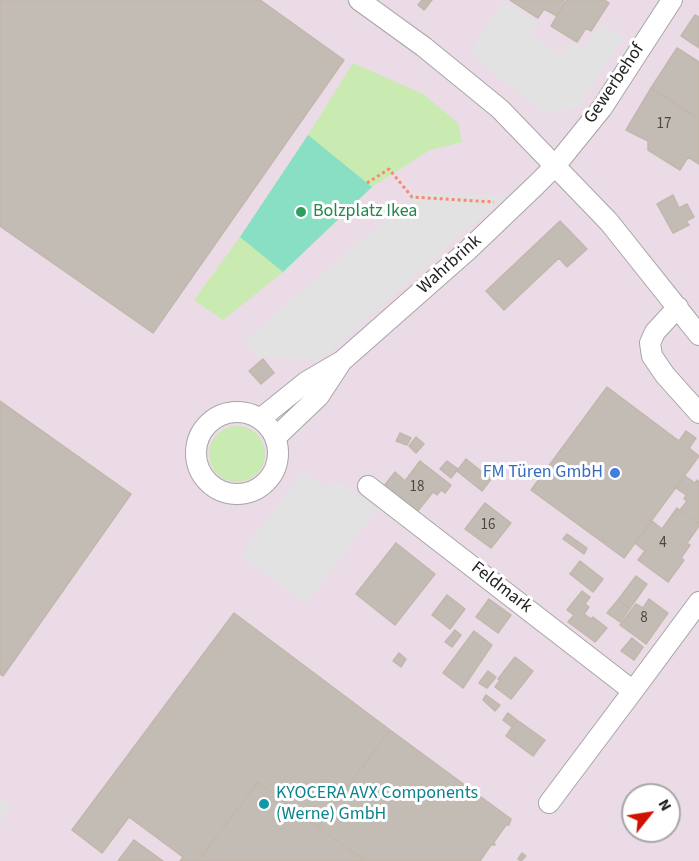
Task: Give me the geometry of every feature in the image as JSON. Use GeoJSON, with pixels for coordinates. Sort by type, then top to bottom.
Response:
{"type":"FeatureCollection","features":[{"type":"Feature","properties":{"kind":"street"},"geometry":{"type":"LineString","coordinates":[[358,0],[424,46],[500,109],[609,222],[699,335]]}},
{"type":"Feature","properties":{"kind":"street","name":"Gewerbehof"},"geometry":{"type":"LineString","coordinates":[[555,166],[602,108],[672,0]]}},
{"type":"Feature","properties":{"kind":"street","name":"Wahrbrink"},"geometry":{"type":"LineString","coordinates":[[260,419],[306,382],[342,361],[512,209],[555,166]]}},
{"type":"Feature","properties":{"kind":"street"},"geometry":{"type":"LineString","coordinates":[[678,307],[655,332],[650,343],[652,356],[665,375],[699,413]]}},
{"type":"Feature","properties":{"kind":"street","name":"Wahrbrink"},"geometry":{"type":"LineString","coordinates":[[275,438],[320,396],[342,361]]}},
{"type":"Feature","properties":{"kind":"street"},"geometry":{"type":"LineString","coordinates":[[232,412],[260,419],[275,438],[278,453],[276,463],[267,480],[260,487],[241,494],[231,494],[213,486],[200,471],[196,452],[201,433],[214,419],[232,412]]}},
{"type":"Feature","properties":{"kind":"street","name":"Feldmark"},"geometry":{"type":"LineString","coordinates":[[368,486],[633,691]]}},
{"type":"Feature","properties":{"kind":"street"},"geometry":{"type":"LineString","coordinates":[[549,803],[699,602]]}},
{"type":"Feature","properties":{"kind":"path"},"geometry":{"type":"LineString","coordinates":[[367,183],[389,169],[412,197],[498,202],[512,209]]}},
{"type":"Feature","properties":{"kind":"shaded area"},"geometry":{"type":"Polygon","coordinates":[[[0,0],[699,0],[699,861],[0,861],[0,0]]]}},
{"type":"Feature","properties":{"kind":"shaded area"},"geometry":{"type":"Polygon","coordinates":[[[503,0],[537,22],[531,35],[561,54],[571,41],[584,49],[601,23],[624,37],[579,106],[545,114],[470,54],[503,0]]]}},
{"type":"Feature","properties":{"kind":"shaded area"},"geometry":{"type":"Polygon","coordinates":[[[416,193],[505,196],[320,360],[258,357],[244,341],[416,193]]]}},
{"type":"Feature","properties":{"kind":"shaded area"},"geometry":{"type":"Polygon","coordinates":[[[303,471],[322,486],[343,484],[378,508],[306,604],[240,555],[303,471]]]}},
{"type":"Feature","properties":{"kind":"shaded area"},"geometry":{"type":"Polygon","coordinates":[[[0,798],[11,806],[0,822],[0,798]]]}},
{"type":"Feature","properties":{"kind":"green space"},"geometry":{"type":"Polygon","coordinates":[[[353,63],[423,94],[458,123],[462,142],[430,150],[372,187],[283,272],[223,320],[194,300],[240,237],[353,63]]]}},
{"type":"Feature","properties":{"kind":"green space","name":"Bolzplatz Ikea"},"geometry":{"type":"Polygon","coordinates":[[[308,135],[372,187],[283,272],[240,237],[308,135]]]}},
{"type":"Feature","properties":{"kind":"green space"},"geometry":{"type":"Polygon","coordinates":[[[237,426],[248,428],[257,434],[263,443],[265,454],[263,465],[257,474],[248,480],[237,482],[226,480],[217,474],[211,465],[209,454],[211,443],[217,434],[226,428],[237,426]]]}},
{"type":"Feature","properties":{"kind":"building"},"geometry":{"type":"Polygon","coordinates":[[[0,0],[260,0],[344,60],[153,333],[0,226],[0,0]]]}},
{"type":"Feature","properties":{"kind":"building"},"geometry":{"type":"Polygon","coordinates":[[[422,0],[432,0],[424,10],[418,5],[422,0]]]}},
{"type":"Feature","properties":{"kind":"building"},"geometry":{"type":"Polygon","coordinates":[[[510,0],[562,0],[566,2],[557,16],[544,9],[538,18],[510,0]]]}},
{"type":"Feature","properties":{"kind":"building"},"geometry":{"type":"Polygon","coordinates":[[[567,0],[604,0],[609,3],[591,31],[586,28],[577,42],[551,26],[567,0]]]}},
{"type":"Feature","properties":{"kind":"building"},"geometry":{"type":"Polygon","coordinates":[[[695,15],[699,17],[699,48],[681,36],[695,15]]]}},
{"type":"Feature","properties":{"kind":"building"},"geometry":{"type":"Polygon","coordinates":[[[677,48],[699,62],[699,119],[651,88],[677,48]]]}},
{"type":"Feature","properties":{"kind":"building"},"geometry":{"type":"Polygon","coordinates":[[[651,88],[699,119],[699,164],[688,157],[680,170],[648,150],[648,141],[626,130],[651,88]]]}},
{"type":"Feature","properties":{"kind":"building"},"geometry":{"type":"Polygon","coordinates":[[[673,195],[679,208],[687,204],[694,217],[686,221],[689,225],[673,233],[657,204],[673,195]]]}},
{"type":"Feature","properties":{"kind":"building"},"geometry":{"type":"Polygon","coordinates":[[[560,221],[587,249],[567,267],[559,258],[504,310],[486,291],[560,221]]]}},
{"type":"Feature","properties":{"kind":"building"},"geometry":{"type":"Polygon","coordinates":[[[263,359],[274,373],[261,384],[249,371],[263,359]]]}},
{"type":"Feature","properties":{"kind":"building","name":"FM Türen GmbH"},"geometry":{"type":"Polygon","coordinates":[[[607,387],[679,441],[686,431],[696,438],[689,448],[699,456],[624,558],[531,490],[607,387]]]}},
{"type":"Feature","properties":{"kind":"building"},"geometry":{"type":"Polygon","coordinates":[[[0,401],[131,494],[3,676],[0,674],[0,401]]]}},
{"type":"Feature","properties":{"kind":"building"},"geometry":{"type":"Polygon","coordinates":[[[400,433],[411,438],[407,445],[396,441],[400,433]]]}},
{"type":"Feature","properties":{"kind":"building"},"geometry":{"type":"Polygon","coordinates":[[[416,437],[424,444],[416,453],[409,446],[416,437]]]}},
{"type":"Feature","properties":{"kind":"building"},"geometry":{"type":"Polygon","coordinates":[[[466,459],[491,479],[482,491],[457,471],[466,459]]]}},
{"type":"Feature","properties":{"kind":"building"},"geometry":{"type":"Polygon","coordinates":[[[420,461],[451,485],[445,493],[441,490],[437,495],[433,492],[417,512],[384,486],[395,472],[405,481],[420,461]]]}},
{"type":"Feature","properties":{"kind":"building"},"geometry":{"type":"Polygon","coordinates":[[[447,461],[458,469],[451,478],[440,469],[447,461]]]}},
{"type":"Feature","properties":{"kind":"building"},"geometry":{"type":"Polygon","coordinates":[[[685,476],[695,483],[697,480],[699,482],[699,524],[680,510],[687,501],[684,499],[686,495],[676,488],[685,476]]]}},
{"type":"Feature","properties":{"kind":"building"},"geometry":{"type":"Polygon","coordinates":[[[485,503],[511,523],[491,548],[465,529],[485,503]]]}},
{"type":"Feature","properties":{"kind":"building"},"geometry":{"type":"Polygon","coordinates":[[[677,508],[699,526],[687,543],[690,545],[681,558],[684,560],[668,582],[638,560],[645,551],[635,543],[652,521],[662,529],[677,508]]]}},
{"type":"Feature","properties":{"kind":"building"},"geometry":{"type":"Polygon","coordinates":[[[567,534],[587,548],[584,554],[563,539],[567,534]]]}},
{"type":"Feature","properties":{"kind":"building"},"geometry":{"type":"Polygon","coordinates":[[[396,543],[435,574],[395,625],[356,594],[396,543]]]}},
{"type":"Feature","properties":{"kind":"building"},"geometry":{"type":"Polygon","coordinates":[[[580,561],[603,579],[593,592],[570,574],[580,561]]]}},
{"type":"Feature","properties":{"kind":"building"},"geometry":{"type":"Polygon","coordinates":[[[636,576],[647,584],[630,608],[618,600],[636,576]]]}},
{"type":"Feature","properties":{"kind":"building"},"geometry":{"type":"Polygon","coordinates":[[[582,591],[590,597],[585,604],[589,607],[584,614],[591,619],[593,617],[607,628],[595,642],[568,622],[574,615],[567,610],[582,591]]]}},
{"type":"Feature","properties":{"kind":"building"},"geometry":{"type":"Polygon","coordinates":[[[447,595],[465,609],[450,629],[432,615],[447,595]]]}},
{"type":"Feature","properties":{"kind":"building"},"geometry":{"type":"Polygon","coordinates":[[[489,599],[511,615],[498,633],[476,617],[489,599]]]}},
{"type":"Feature","properties":{"kind":"building"},"geometry":{"type":"Polygon","coordinates":[[[649,599],[668,613],[646,644],[620,625],[636,604],[643,608],[649,599]]]}},
{"type":"Feature","properties":{"kind":"building"},"geometry":{"type":"Polygon","coordinates":[[[618,600],[630,608],[620,622],[607,613],[618,600]]]}},
{"type":"Feature","properties":{"kind":"building"},"geometry":{"type":"Polygon","coordinates":[[[234,613],[390,730],[318,827],[258,782],[198,861],[180,861],[183,857],[129,817],[102,853],[72,830],[234,613]]]}},
{"type":"Feature","properties":{"kind":"building"},"geometry":{"type":"Polygon","coordinates":[[[455,630],[461,635],[452,647],[445,642],[455,630]]]}},
{"type":"Feature","properties":{"kind":"building"},"geometry":{"type":"Polygon","coordinates":[[[474,631],[492,645],[463,688],[443,673],[474,631]]]}},
{"type":"Feature","properties":{"kind":"building"},"geometry":{"type":"Polygon","coordinates":[[[632,638],[643,647],[634,660],[621,651],[632,638]]]}},
{"type":"Feature","properties":{"kind":"building"},"geometry":{"type":"Polygon","coordinates":[[[399,653],[406,659],[401,667],[393,661],[399,653]]]}},
{"type":"Feature","properties":{"kind":"building"},"geometry":{"type":"Polygon","coordinates":[[[515,657],[533,671],[511,699],[495,687],[500,680],[498,679],[515,657]]]}},
{"type":"Feature","properties":{"kind":"building"},"geometry":{"type":"Polygon","coordinates":[[[488,671],[496,677],[487,688],[479,683],[488,671]]]}},
{"type":"Feature","properties":{"kind":"building"},"geometry":{"type":"Polygon","coordinates":[[[486,695],[500,705],[495,711],[483,700],[486,695]]]}},
{"type":"Feature","properties":{"kind":"building"},"geometry":{"type":"Polygon","coordinates":[[[508,713],[517,720],[512,727],[503,720],[508,713]]]}},
{"type":"Feature","properties":{"kind":"building"},"geometry":{"type":"Polygon","coordinates":[[[517,720],[545,740],[533,756],[506,736],[517,720]]]}},
{"type":"Feature","properties":{"kind":"building"},"geometry":{"type":"Polygon","coordinates":[[[390,730],[511,819],[509,825],[506,825],[494,842],[495,845],[491,845],[480,861],[365,861],[318,827],[390,730]]]}},
{"type":"Feature","properties":{"kind":"building","name":"KYOCERA AVX Components (Werne) GmbH"},"geometry":{"type":"Polygon","coordinates":[[[258,782],[318,827],[365,861],[198,861],[258,782]]]}},
{"type":"Feature","properties":{"kind":"building"},"geometry":{"type":"Polygon","coordinates":[[[134,840],[163,861],[118,861],[134,840]]]}},
{"type":"Feature","properties":{"kind":"building"},"geometry":{"type":"Polygon","coordinates":[[[522,853],[526,856],[521,861],[518,859],[522,853]]]}},
{"type":"Feature","properties":{"kind":"place","name":"Bolzplatz Ikea"},"geometry":{"type":"Point","coordinates":[301,212]}},
{"type":"Feature","properties":{"kind":"place","name":"FM Türen GmbH"},"geometry":{"type":"Point","coordinates":[615,473]}},
{"type":"Feature","properties":{"kind":"place","name":"KYOCERA AVX Components (Werne) GmbH"},"geometry":{"type":"Point","coordinates":[264,804]}}]}
